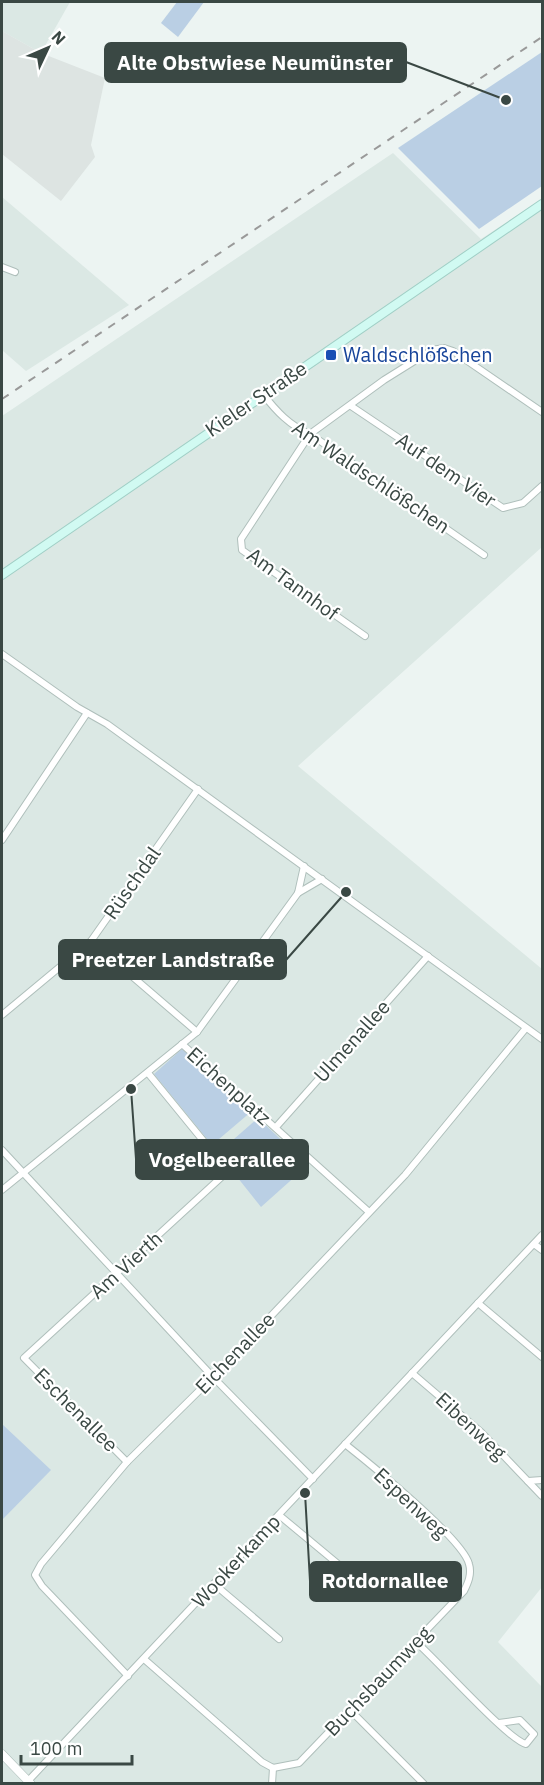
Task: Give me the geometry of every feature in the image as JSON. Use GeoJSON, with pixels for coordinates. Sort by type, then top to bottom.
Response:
{"type":"FeatureCollection","features":[{"type":"Feature","properties":{"kind":"main road","name":"Kieler Straße"},"geometry":{"type":"LineString","coordinates":[[2,575],[543,204]]}},
{"type":"Feature","properties":{"kind":"street"},"geometry":{"type":"LineString","coordinates":[[2,267],[15,272]]}},
{"type":"Feature","properties":{"kind":"street"},"geometry":{"type":"LineString","coordinates":[[310,434],[384,380],[432,350],[444,348],[453,351],[543,412]]}},
{"type":"Feature","properties":{"kind":"street","name":"Am Waldschlößchen"},"geometry":{"type":"LineString","coordinates":[[263,394],[276,411],[297,429],[310,434],[484,555]]}},
{"type":"Feature","properties":{"kind":"street","name":"Auf dem Vier"},"geometry":{"type":"LineString","coordinates":[[351,406],[503,508],[523,503],[543,486]]}},
{"type":"Feature","properties":{"kind":"street","name":"Am Tannhof"},"geometry":{"type":"LineString","coordinates":[[310,434],[241,539],[242,550],[365,636]]}},
{"type":"Feature","properties":{"kind":"street"},"geometry":{"type":"LineString","coordinates":[[2,654],[198,789],[543,1039]]}},
{"type":"Feature","properties":{"kind":"street"},"geometry":{"type":"LineString","coordinates":[[2,840],[87,713]]}},
{"type":"Feature","properties":{"kind":"street","name":"Rüschdal"},"geometry":{"type":"LineString","coordinates":[[2,1015],[91,941],[198,789]]}},
{"type":"Feature","properties":{"kind":"street"},"geometry":{"type":"LineString","coordinates":[[2,1190],[197,1032],[298,893],[304,866]]}},
{"type":"Feature","properties":{"kind":"street"},"geometry":{"type":"LineString","coordinates":[[298,893],[322,879]]}},
{"type":"Feature","properties":{"kind":"street"},"geometry":{"type":"LineString","coordinates":[[91,941],[197,1032]]}},
{"type":"Feature","properties":{"kind":"street","name":"Ulmenallee"},"geometry":{"type":"LineString","coordinates":[[276,1127],[428,956]]}},
{"type":"Feature","properties":{"kind":"street","name":"Eichenallee"},"geometry":{"type":"LineString","coordinates":[[128,1676],[42,1586],[35,1575],[128,1462],[213,1377],[405,1175],[526,1028]]}},
{"type":"Feature","properties":{"kind":"street","name":"Eichenplatz"},"geometry":{"type":"LineString","coordinates":[[182,1044],[369,1212]]}},
{"type":"Feature","properties":{"kind":"street","name":"Am Vierth"},"geometry":{"type":"LineString","coordinates":[[24,1358],[228,1171],[148,1073]]}},
{"type":"Feature","properties":{"kind":"street"},"geometry":{"type":"LineString","coordinates":[[2,1150],[213,1377],[314,1479]]}},
{"type":"Feature","properties":{"kind":"street","name":"Wookerkamp"},"geometry":{"type":"LineString","coordinates":[[30,1782],[543,1235]]}},
{"type":"Feature","properties":{"kind":"street"},"geometry":{"type":"LineString","coordinates":[[534,1244],[543,1250]]}},
{"type":"Feature","properties":{"kind":"street"},"geometry":{"type":"LineString","coordinates":[[478,1303],[543,1357]]}},
{"type":"Feature","properties":{"kind":"street","name":"Eschenallee"},"geometry":{"type":"LineString","coordinates":[[24,1358],[128,1462]]}},
{"type":"Feature","properties":{"kind":"street","name":"Eibenweg"},"geometry":{"type":"LineString","coordinates":[[412,1373],[481,1432],[543,1496]]}},
{"type":"Feature","properties":{"kind":"street","name":"Espenweg"},"geometry":{"type":"LineString","coordinates":[[345,1444],[395,1485],[466,1556],[470,1565],[469,1582],[457,1599]]}},
{"type":"Feature","properties":{"kind":"street"},"geometry":{"type":"LineString","coordinates":[[528,1481],[543,1480]]}},
{"type":"Feature","properties":{"kind":"street"},"geometry":{"type":"LineString","coordinates":[[279,1515],[338,1564]]}},
{"type":"Feature","properties":{"kind":"street"},"geometry":{"type":"LineString","coordinates":[[214,1584],[279,1639]]}},
{"type":"Feature","properties":{"kind":"street","name":"Buchsbaumweg"},"geometry":{"type":"LineString","coordinates":[[273,1767],[299,1763],[457,1599]]}},
{"type":"Feature","properties":{"kind":"street"},"geometry":{"type":"LineString","coordinates":[[417,1642],[519,1743],[526,1744],[531,1741],[534,1734],[520,1720],[499,1723]]}},
{"type":"Feature","properties":{"kind":"street"},"geometry":{"type":"LineString","coordinates":[[144,1659],[262,1762],[273,1767],[272,1784]]}},
{"type":"Feature","properties":{"kind":"street"},"geometry":{"type":"LineString","coordinates":[[351,1711],[424,1784]]}},
{"type":"Feature","properties":{"kind":"street"},"geometry":{"type":"LineString","coordinates":[[2,1754],[30,1782]]}},
{"type":"Feature","properties":{"kind":"shaded area"},"geometry":{"type":"Polygon","coordinates":[[[2,2],[70,2],[41,53],[2,31],[2,2]]]}},
{"type":"Feature","properties":{"kind":"shaded area"},"geometry":{"type":"Polygon","coordinates":[[[177,2],[204,2],[178,37],[161,23],[177,2]]]}},
{"type":"Feature","properties":{"kind":"shaded area"},"geometry":{"type":"Polygon","coordinates":[[[2,31],[41,53],[105,78],[91,145],[95,157],[61,201],[2,154],[2,31]]]}},
{"type":"Feature","properties":{"kind":"shaded area"},"geometry":{"type":"Polygon","coordinates":[[[542,52],[542,186],[479,229],[398,148],[542,52]]]}},
{"type":"Feature","properties":{"kind":"shaded area"},"geometry":{"type":"Polygon","coordinates":[[[393,153],[481,239],[542,199],[542,547],[298,766],[542,969],[542,1587],[498,1642],[542,1687],[542,1783],[2,1784],[2,416],[393,153]]]}},
{"type":"Feature","properties":{"kind":"shaded area"},"geometry":{"type":"Polygon","coordinates":[[[2,197],[129,305],[26,371],[2,350],[2,197]]]}},
{"type":"Feature","properties":{"kind":"shaded area"},"geometry":{"type":"Polygon","coordinates":[[[182,1049],[252,1111],[212,1145],[154,1074],[182,1049]]]}},
{"type":"Feature","properties":{"kind":"shaded area"},"geometry":{"type":"Polygon","coordinates":[[[258,1118],[308,1165],[261,1207],[218,1153],[258,1118]]]}},
{"type":"Feature","properties":{"kind":"shaded area"},"geometry":{"type":"Polygon","coordinates":[[[2,1424],[51,1470],[2,1520],[2,1424]]]}},
{"type":"Feature","properties":{"kind":"railway"},"geometry":{"type":"LineString","coordinates":[[2,399],[542,37]]}},
{"type":"Feature","properties":{"kind":"place","name":"Alte Obstwiese Neumünster"},"geometry":{"type":"Point","coordinates":[506,100]}},
{"type":"Feature","properties":{"kind":"place","name":"Waldschlößchen"},"geometry":{"type":"Point","coordinates":[331,355]}},
{"type":"Feature","properties":{"kind":"place","name":"Preetzer Landstraße"},"geometry":{"type":"Point","coordinates":[346,892]}},
{"type":"Feature","properties":{"kind":"place","name":"Vogelbeerallee"},"geometry":{"type":"Point","coordinates":[131,1089]}},
{"type":"Feature","properties":{"kind":"place","name":"Rotdornallee"},"geometry":{"type":"Point","coordinates":[305,1493]}}]}
